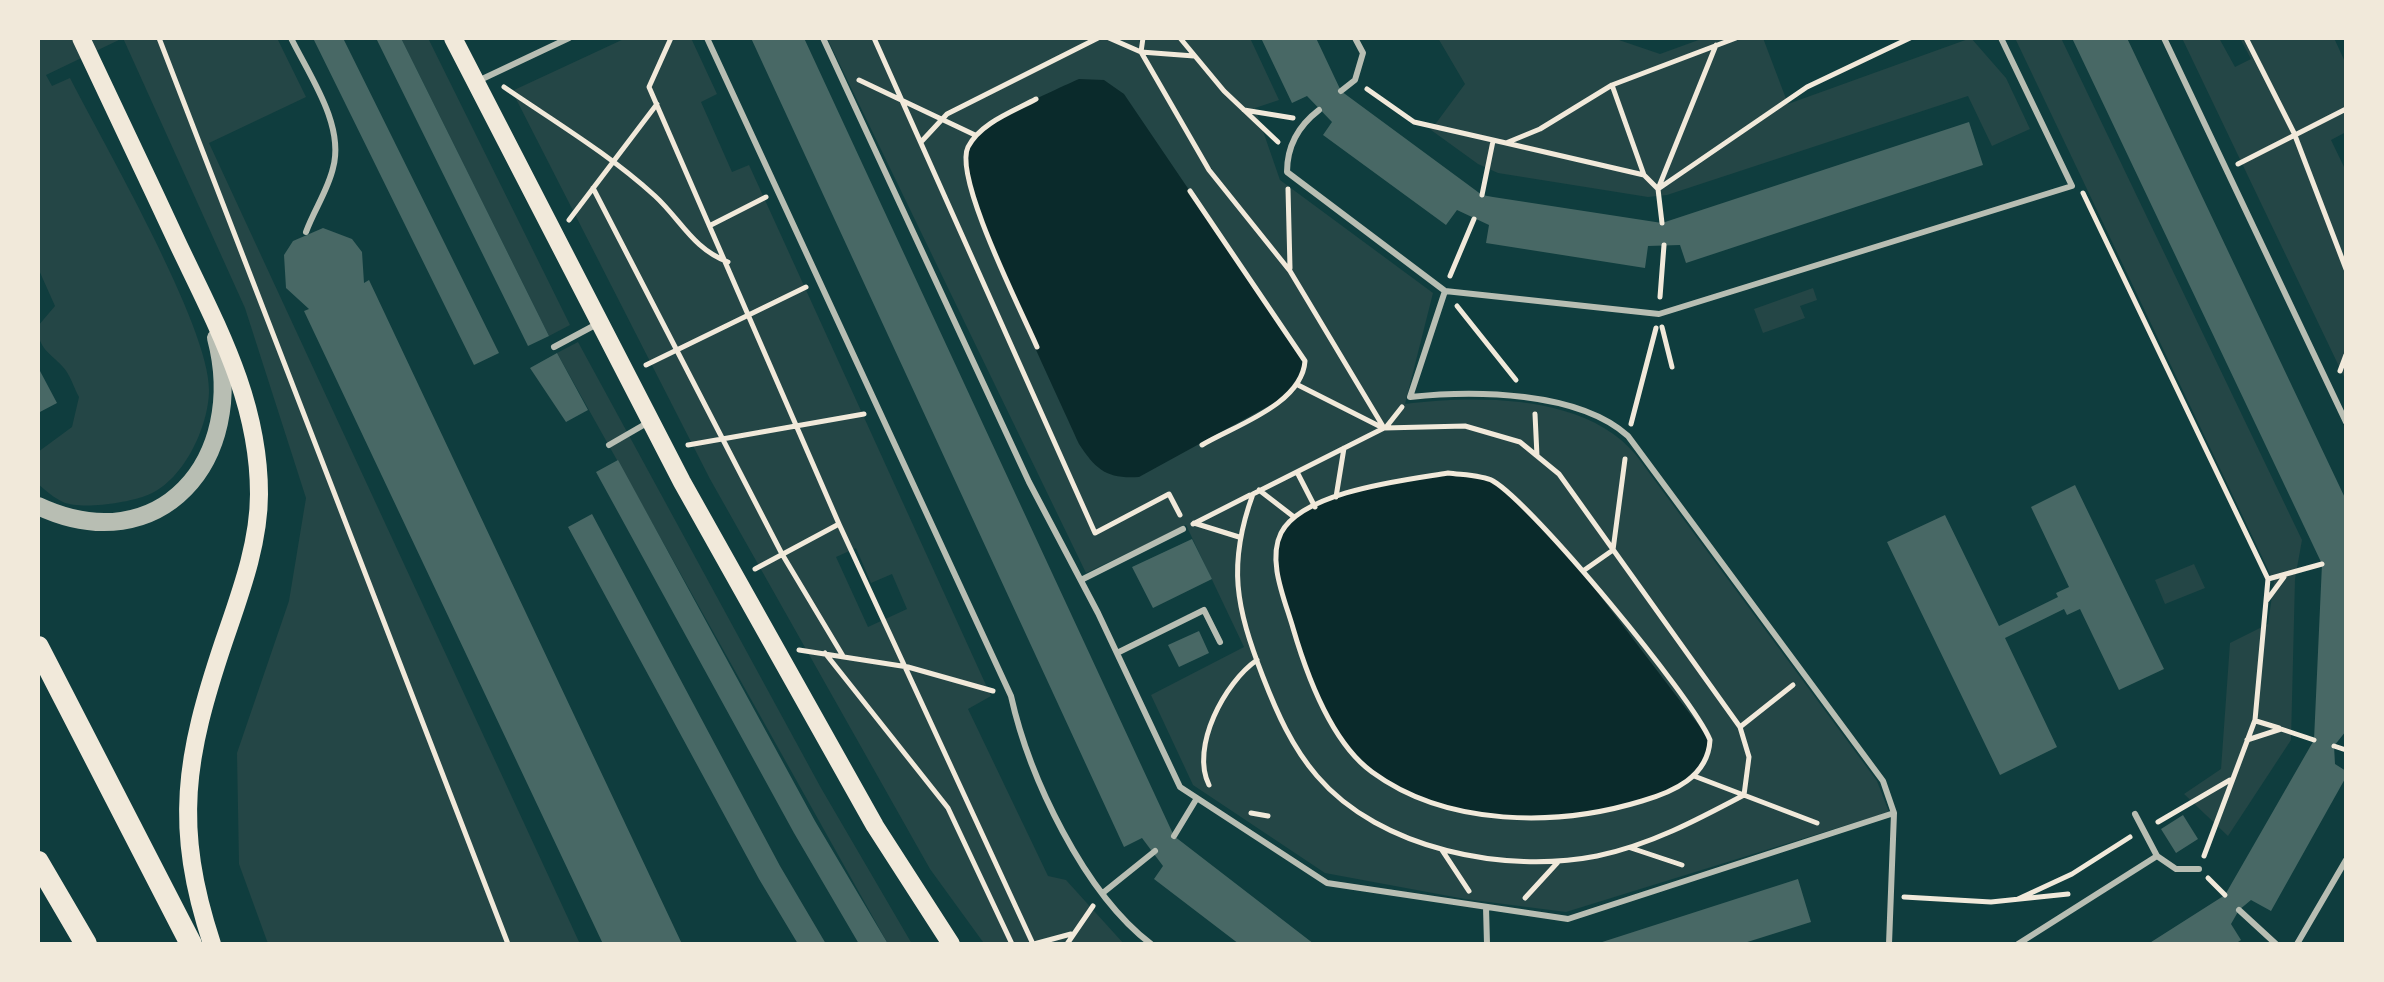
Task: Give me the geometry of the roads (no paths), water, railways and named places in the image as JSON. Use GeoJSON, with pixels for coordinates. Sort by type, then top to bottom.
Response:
{"type":"FeatureCollection","features":[{"type":"Feature","properties":{"kind":"highway"},"geometry":{"type":"LineString","coordinates":[[38,646],[191,944]]}},
{"type":"Feature","properties":{"kind":"highway"},"geometry":{"type":"LineString","coordinates":[[38,862],[86,944]]}},
{"type":"Feature","properties":{"kind":"main road"},"geometry":{"type":"LineString","coordinates":[[81,38],[244,385],[258,458],[259,499],[243,586],[205,697],[187,776],[189,850],[212,944]]}},
{"type":"Feature","properties":{"kind":"main road"},"geometry":{"type":"LineString","coordinates":[[453,38],[650,422],[876,826],[951,944]]}},
{"type":"Feature","properties":{"kind":"street"},"geometry":{"type":"LineString","coordinates":[[38,506],[66,520],[93,525],[122,522],[154,512],[198,474],[214,446],[224,389],[221,357],[202,294]]}},
{"type":"Feature","properties":{"kind":"lane"},"geometry":{"type":"LineString","coordinates":[[291,38],[318,92],[336,146],[330,177],[306,232]]}},
{"type":"Feature","properties":{"kind":"lane"},"geometry":{"type":"LineString","coordinates":[[474,82],[570,38]]}},
{"type":"Feature","properties":{"kind":"lane"},"geometry":{"type":"LineString","coordinates":[[708,38],[1011,696],[1020,736],[1078,860],[1151,944]]}},
{"type":"Feature","properties":{"kind":"lane"},"geometry":{"type":"LineString","coordinates":[[823,38],[1029,482],[1180,786],[1327,883],[1568,919],[1894,814]]}},
{"type":"Feature","properties":{"kind":"lane"},"geometry":{"type":"LineString","coordinates":[[1341,91],[1355,80],[1363,53],[1356,38]]}},
{"type":"Feature","properties":{"kind":"lane"},"geometry":{"type":"LineString","coordinates":[[1319,110],[1306,120],[1287,152],[1288,172],[1444,291],[1659,314],[2072,186],[2001,38]]}},
{"type":"Feature","properties":{"kind":"lane"},"geometry":{"type":"LineString","coordinates":[[2164,38],[2346,422]]}},
{"type":"Feature","properties":{"kind":"lane"},"geometry":{"type":"LineString","coordinates":[[1444,291],[1410,397],[1465,391],[1588,410],[1628,436],[1883,782],[1894,814],[1890,944]]}},
{"type":"Feature","properties":{"kind":"lane"},"geometry":{"type":"LineString","coordinates":[[554,347],[598,323]]}},
{"type":"Feature","properties":{"kind":"lane"},"geometry":{"type":"LineString","coordinates":[[609,445],[650,422]]}},
{"type":"Feature","properties":{"kind":"lane"},"geometry":{"type":"LineString","coordinates":[[1081,580],[1182,530]]}},
{"type":"Feature","properties":{"kind":"lane"},"geometry":{"type":"LineString","coordinates":[[1117,654],[1204,610],[1220,642]]}},
{"type":"Feature","properties":{"kind":"lane"},"geometry":{"type":"LineString","coordinates":[[1174,836],[1197,798]]}},
{"type":"Feature","properties":{"kind":"lane"},"geometry":{"type":"LineString","coordinates":[[2135,814],[2157,856],[2176,869],[2199,869]]}},
{"type":"Feature","properties":{"kind":"lane"},"geometry":{"type":"LineString","coordinates":[[1104,892],[1155,851]]}},
{"type":"Feature","properties":{"kind":"lane"},"geometry":{"type":"LineString","coordinates":[[2018,944],[2157,856]]}},
{"type":"Feature","properties":{"kind":"lane"},"geometry":{"type":"LineString","coordinates":[[2297,944],[2346,860]]}},
{"type":"Feature","properties":{"kind":"lane"},"geometry":{"type":"LineString","coordinates":[[1482,906],[1488,944]]}},
{"type":"Feature","properties":{"kind":"lane"},"geometry":{"type":"LineString","coordinates":[[2239,910],[2276,944]]}}]}
